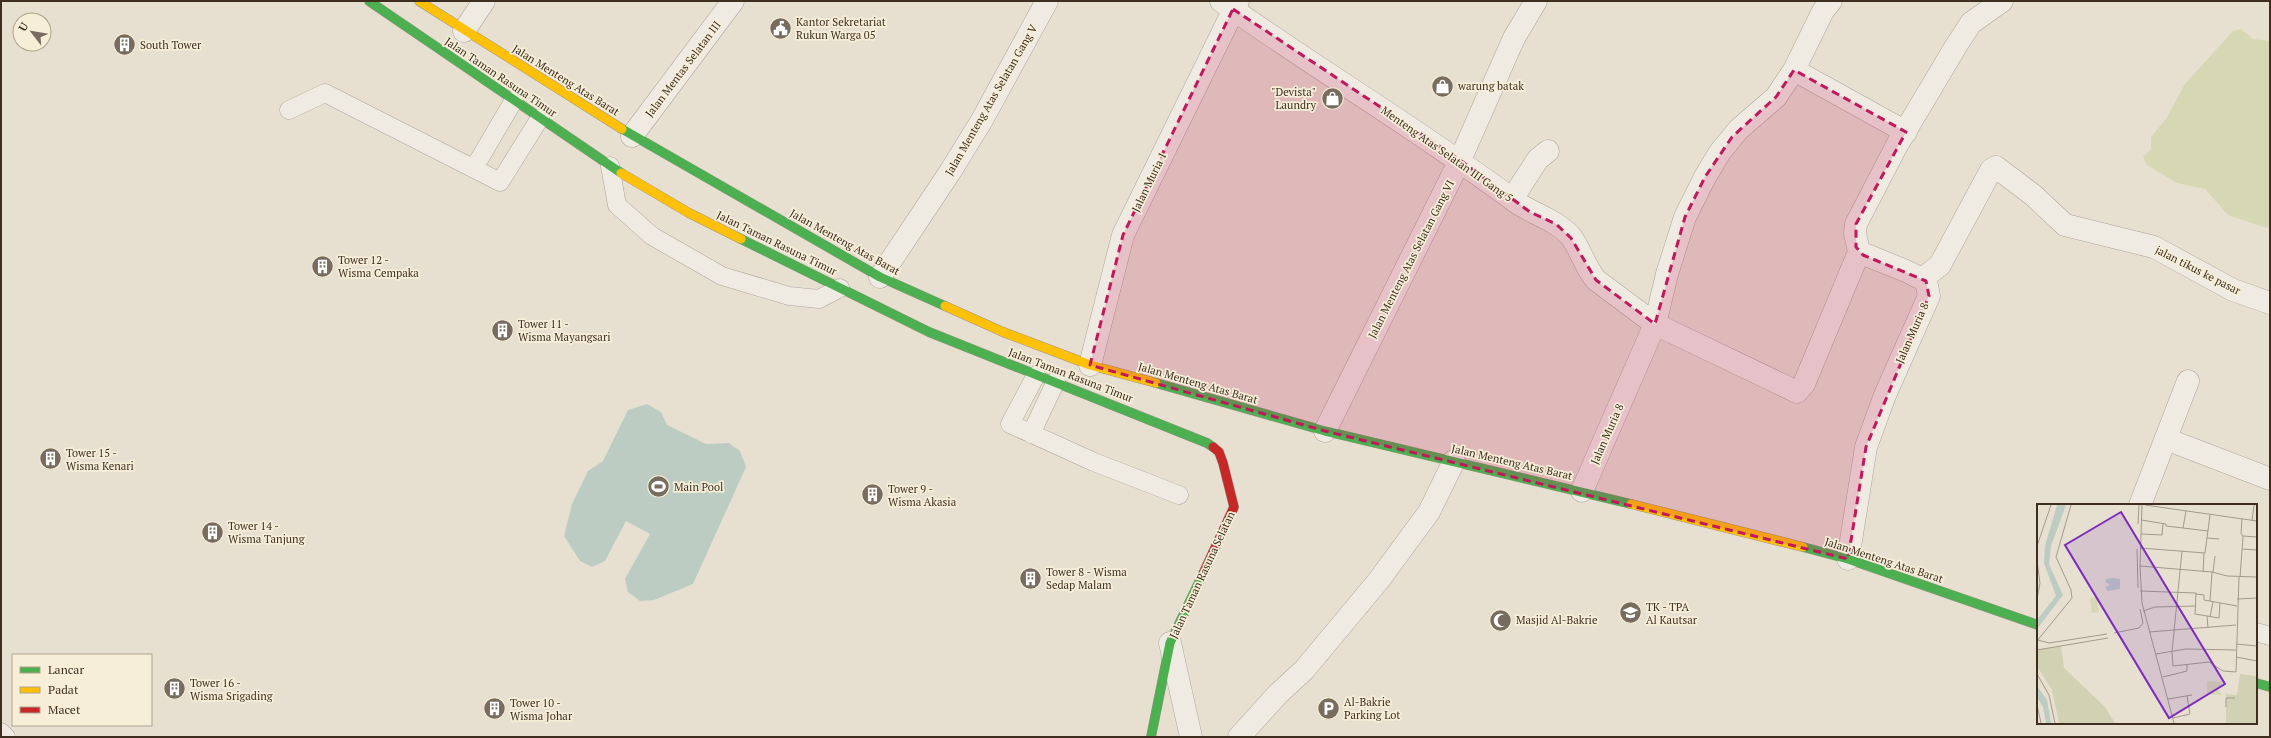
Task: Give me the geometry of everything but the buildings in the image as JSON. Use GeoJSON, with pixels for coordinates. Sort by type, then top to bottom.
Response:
{"type":"FeatureCollection","features":[{"type":"Feature","properties":{"kind":"street","name":"Jalan Taman Rasuna Timur"},"geometry":{"type":"LineString","coordinates":[[369,1],[610,166],[689,213],[929,332],[1036,375],[1056,381],[1207,443]]}},
{"type":"Feature","properties":{"kind":"street","name":"Jalan Menteng Atas Barat"},"geometry":{"type":"LineString","coordinates":[[419,1],[464,31],[632,136],[880,277],[1003,332],[1090,365],[1325,430],[1582,491],[1848,559],[2037,625]]}},
{"type":"Feature","properties":{"kind":"street"},"geometry":{"type":"LineString","coordinates":[[464,31],[484,1]]}},
{"type":"Feature","properties":{"kind":"street","name":"Jalan Mentas Selatan III"},"geometry":{"type":"LineString","coordinates":[[632,136],[733,1]]}},
{"type":"Feature","properties":{"kind":"street","name":"Jalan Menteng Atas Selatan Gang V"},"geometry":{"type":"LineString","coordinates":[[880,277],[958,159],[1047,1]]}},
{"type":"Feature","properties":{"kind":"street","name":"Jalan Menteng Atas Selatan Gang VI"},"geometry":{"type":"LineString","coordinates":[[1325,430],[1460,160],[1514,38],[1536,1]]}},
{"type":"Feature","properties":{"kind":"street","name":"Jalan Muria 8"},"geometry":{"type":"LineString","coordinates":[[1582,491],[1655,324],[1666,274],[1685,217],[1705,177],[1735,133],[1776,97],[1794,70],[1823,11],[1830,1]]}},
{"type":"Feature","properties":{"kind":"street"},"geometry":{"type":"LineString","coordinates":[[1922,279],[1859,252],[1855,240],[1856,224],[1906,132],[1971,23],[2002,1]]}},
{"type":"Feature","properties":{"kind":"street","name":"Menteng Atas Selatan III Gang 5"},"geometry":{"type":"LineString","coordinates":[[1231,4],[1460,160],[1530,212],[1556,224],[1572,238],[1588,271],[1596,280],[1655,324],[1797,392],[1804,384],[1859,252]]}},
{"type":"Feature","properties":{"kind":"street","name":"Jalan Muria 1"},"geometry":{"type":"LineString","coordinates":[[1090,365],[1123,235],[1231,4]]}},
{"type":"Feature","properties":{"kind":"street"},"geometry":{"type":"LineString","coordinates":[[1794,70],[1906,132]]}},
{"type":"Feature","properties":{"kind":"street"},"geometry":{"type":"LineString","coordinates":[[1512,199],[1538,159],[1548,150]]}},
{"type":"Feature","properties":{"kind":"street","name":"jalan tikus ke pasar"},"geometry":{"type":"LineString","coordinates":[[1922,279],[1940,265],[1991,170],[1996,167],[2033,195],[2065,225],[2154,247],[2233,290],[2270,303]]}},
{"type":"Feature","properties":{"kind":"street","name":"Jalan Muria 8"},"geometry":{"type":"LineString","coordinates":[[1848,559],[1866,447],[1885,395],[1929,296],[1926,281],[1922,279]]}},
{"type":"Feature","properties":{"kind":"street"},"geometry":{"type":"LineString","coordinates":[[2140,504],[2188,380]]}},
{"type":"Feature","properties":{"kind":"street"},"geometry":{"type":"LineString","coordinates":[[2166,439],[2270,479]]}},
{"type":"Feature","properties":{"kind":"street","name":"Jalan Taman Rasuna Selatan"},"geometry":{"type":"LineString","coordinates":[[1151,737],[1170,643],[1234,507],[1219,452],[1207,443]]}},
{"type":"Feature","properties":{"kind":"street"},"geometry":{"type":"LineString","coordinates":[[1240,737],[1278,694],[1304,670],[1379,580],[1429,512],[1454,461]]}},
{"type":"Feature","properties":{"kind":"street","name":"Jalan Taman Rasuna Selatan"},"geometry":{"type":"LineString","coordinates":[[1170,643],[1191,737]]}},
{"type":"Feature","properties":{"kind":"street"},"geometry":{"type":"LineString","coordinates":[[2257,684],[2270,687]]}},
{"type":"Feature","properties":{"kind":"lane"},"geometry":{"type":"LineString","coordinates":[[289,110],[325,93],[500,182],[540,118]]}},
{"type":"Feature","properties":{"kind":"lane"},"geometry":{"type":"LineString","coordinates":[[474,168],[514,100]]}},
{"type":"Feature","properties":{"kind":"lane"},"geometry":{"type":"LineString","coordinates":[[610,166],[617,205],[652,236],[722,276],[789,296],[819,299],[840,288]]}},
{"type":"Feature","properties":{"kind":"lane"},"geometry":{"type":"LineString","coordinates":[[1036,375],[1010,424],[1094,462],[1179,495]]}},
{"type":"Feature","properties":{"kind":"lane"},"geometry":{"type":"LineString","coordinates":[[1032,434],[1056,381]]}},
{"type":"Feature","properties":{"kind":"lane"},"geometry":{"type":"LineString","coordinates":[[2257,632],[2270,636]]}},
{"type":"Feature","properties":{"kind":"lane"},"geometry":{"type":"LineString","coordinates":[[1,732],[6,737]]}},
{"type":"Feature","properties":{"kind":"highlighted area"},"geometry":{"type":"Polygon","coordinates":[[[1233,9],[1460,160],[1530,212],[1556,224],[1571,238],[1596,280],[1655,324],[1685,217],[1705,177],[1732,137],[1776,97],[1794,70],[1906,132],[1856,224],[1856,247],[1863,255],[1926,281],[1929,296],[1866,447],[1848,559],[1325,431],[1090,365],[1123,235],[1233,9]]]}},
{"type":"Feature","properties":{"kind":"green space"},"geometry":{"type":"Polygon","coordinates":[[[2241,29],[2253,39],[2270,41],[2270,223],[2267,228],[2228,215],[2205,189],[2177,183],[2147,165],[2143,156],[2151,150],[2151,137],[2166,119],[2185,84],[2233,31],[2241,29]]]}},
{"type":"Feature","properties":{"kind":"shaded area","name":"Main Pool"},"geometry":{"type":"Polygon","coordinates":[[[647,404],[661,412],[667,425],[706,444],[729,443],[740,451],[746,467],[693,584],[654,600],[640,601],[628,592],[625,579],[650,534],[626,521],[605,561],[592,567],[580,561],[564,536],[572,504],[588,471],[603,461],[628,410],[647,404]]]}},
{"type":"Feature","properties":{"kind":"traffic: fast"},"geometry":{"type":"LineString","coordinates":[[369,1],[621,173]]}},
{"type":"Feature","properties":{"kind":"traffic: fast"},"geometry":{"type":"LineString","coordinates":[[622,129],[880,277],[945,306]]}},
{"type":"Feature","properties":{"kind":"traffic: fast"},"geometry":{"type":"LineString","coordinates":[[741,239],[929,332],[1207,443],[1213,447]]}},
{"type":"Feature","properties":{"kind":"traffic: fast"},"geometry":{"type":"LineString","coordinates":[[1156,383],[1325,431],[1631,504]]}},
{"type":"Feature","properties":{"kind":"traffic: fast"},"geometry":{"type":"LineString","coordinates":[[1803,547],[1848,559],[2037,625]]}},
{"type":"Feature","properties":{"kind":"traffic: fast"},"geometry":{"type":"LineString","coordinates":[[1151,737],[1170,643],[1202,576]]}},
{"type":"Feature","properties":{"kind":"traffic: fast"},"geometry":{"type":"LineString","coordinates":[[2257,683],[2270,687]]}},
{"type":"Feature","properties":{"kind":"traffic: slow"},"geometry":{"type":"LineString","coordinates":[[419,1],[622,129]]}},
{"type":"Feature","properties":{"kind":"traffic: slow"},"geometry":{"type":"LineString","coordinates":[[621,173],[689,213],[741,239]]}},
{"type":"Feature","properties":{"kind":"traffic: slow"},"geometry":{"type":"LineString","coordinates":[[945,306],[1003,332],[1090,365],[1156,383]]}},
{"type":"Feature","properties":{"kind":"traffic: slow"},"geometry":{"type":"LineString","coordinates":[[1631,504],[1803,547]]}},
{"type":"Feature","properties":{"kind":"traffic: jam"},"geometry":{"type":"LineString","coordinates":[[1202,576],[1234,507],[1223,463],[1219,452],[1213,447]]}},
{"type":"Feature","properties":{"kind":"place","name":"Kantor Sekretariat Rukun Warga 05"},"geometry":{"type":"Point","coordinates":[781,28]}},
{"type":"Feature","properties":{"kind":"place","name":"South Tower"},"geometry":{"type":"Point","coordinates":[124,45]}},
{"type":"Feature","properties":{"kind":"place","name":"warung batak"},"geometry":{"type":"Point","coordinates":[1443,86]}},
{"type":"Feature","properties":{"kind":"place","name":"\"Devista\" Laundry"},"geometry":{"type":"Point","coordinates":[1332,98]}},
{"type":"Feature","properties":{"kind":"place","name":"Tower 12 - Wisma Cempaka"},"geometry":{"type":"Point","coordinates":[322,266]}},
{"type":"Feature","properties":{"kind":"place","name":"Tower 11 - Wisma Mayangsari"},"geometry":{"type":"Point","coordinates":[503,330]}},
{"type":"Feature","properties":{"kind":"place","name":"Tower 15 - Wisma Kenari"},"geometry":{"type":"Point","coordinates":[50,459]}},
{"type":"Feature","properties":{"kind":"place","name":"Main Pool"},"geometry":{"type":"Point","coordinates":[658,487]}},
{"type":"Feature","properties":{"kind":"place","name":"Tower 9 - Wisma Akasia"},"geometry":{"type":"Point","coordinates":[873,495]}},
{"type":"Feature","properties":{"kind":"place","name":"Tower 14 - Wisma Tanjung"},"geometry":{"type":"Point","coordinates":[212,532]}},
{"type":"Feature","properties":{"kind":"place","name":"Tower 8 - Wisma Sedap Malam"},"geometry":{"type":"Point","coordinates":[1030,578]}},
{"type":"Feature","properties":{"kind":"place","name":"TK - TPA Al Kautsar"},"geometry":{"type":"Point","coordinates":[1630,613]}},
{"type":"Feature","properties":{"kind":"place","name":"Masjid Al-Bakrie"},"geometry":{"type":"Point","coordinates":[1501,620]}},
{"type":"Feature","properties":{"kind":"place","name":"Tower 16 - Wisma Srigading"},"geometry":{"type":"Point","coordinates":[174,689]}},
{"type":"Feature","properties":{"kind":"place","name":"Al-Bakrie Parking Lot"},"geometry":{"type":"Point","coordinates":[1328,708]}},
{"type":"Feature","properties":{"kind":"place","name":"Tower 10 - Wisma Johar"},"geometry":{"type":"Point","coordinates":[494,709]}}]}
